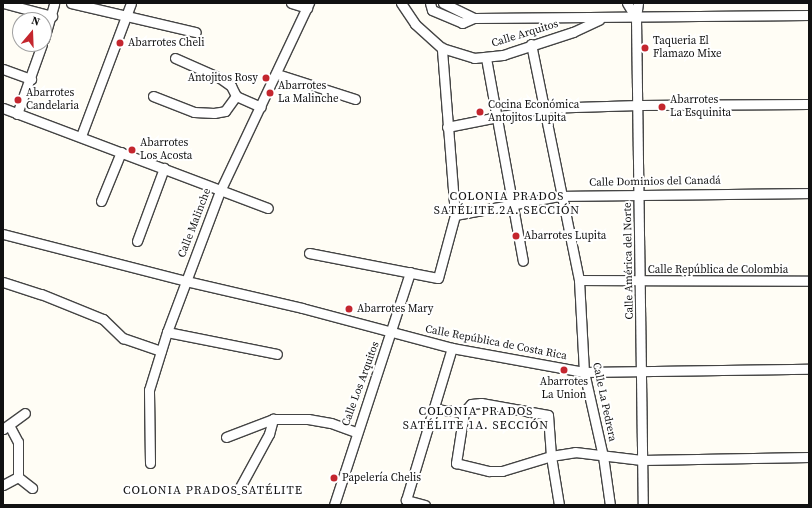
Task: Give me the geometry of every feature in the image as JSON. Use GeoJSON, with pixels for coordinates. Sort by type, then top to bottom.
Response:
{"type":"FeatureCollection","features":[{"type":"Feature","properties":{"kind":"street"},"geometry":{"type":"LineString","coordinates":[[52,16],[54,3]]}},
{"type":"Feature","properties":{"kind":"street"},"geometry":{"type":"LineString","coordinates":[[71,3],[196,32]]}},
{"type":"Feature","properties":{"kind":"street"},"geometry":{"type":"LineString","coordinates":[[81,136],[131,3]]}},
{"type":"Feature","properties":{"kind":"street"},"geometry":{"type":"LineString","coordinates":[[291,3],[308,6]]}},
{"type":"Feature","properties":{"kind":"street","name":"Calle Arquitos"},"geometry":{"type":"LineString","coordinates":[[401,3],[415,24],[442,48],[474,58],[486,58],[503,55],[531,44],[573,32],[602,18]]}},
{"type":"Feature","properties":{"kind":"street"},"geometry":{"type":"LineString","coordinates":[[430,3],[432,10],[462,23],[474,18],[636,18],[809,15]]}},
{"type":"Feature","properties":{"kind":"street"},"geometry":{"type":"LineString","coordinates":[[443,3],[474,18]]}},
{"type":"Feature","properties":{"kind":"street","name":"Calle América del Norte"},"geometry":{"type":"LineString","coordinates":[[627,3],[636,18]]}},
{"type":"Feature","properties":{"kind":"street","name":"Calle América del Norte"},"geometry":{"type":"LineString","coordinates":[[638,3],[636,18],[639,105],[643,505]]}},
{"type":"Feature","properties":{"kind":"street"},"geometry":{"type":"LineString","coordinates":[[7,4],[37,12]]}},
{"type":"Feature","properties":{"kind":"street","name":"Calle Malinche"},"geometry":{"type":"LineString","coordinates":[[150,463],[149,390],[166,332],[220,191],[277,74],[308,6]]}},
{"type":"Feature","properties":{"kind":"street","name":"Calle La Pedrera"},"geometry":{"type":"LineString","coordinates":[[531,44],[560,196],[579,280],[584,372],[603,456],[610,505]]}},
{"type":"Feature","properties":{"kind":"street"},"geometry":{"type":"LineString","coordinates":[[309,253],[438,278],[455,215],[442,48]]}},
{"type":"Feature","properties":{"kind":"street"},"geometry":{"type":"LineString","coordinates":[[17,114],[31,79],[39,52]]}},
{"type":"Feature","properties":{"kind":"street"},"geometry":{"type":"LineString","coordinates":[[175,58],[220,78],[231,86],[236,96],[261,107]]}},
{"type":"Feature","properties":{"kind":"street"},"geometry":{"type":"LineString","coordinates":[[486,58],[523,261]]}},
{"type":"Feature","properties":{"kind":"street"},"geometry":{"type":"LineString","coordinates":[[3,69],[31,79]]}},
{"type":"Feature","properties":{"kind":"street"},"geometry":{"type":"LineString","coordinates":[[277,74],[354,99]]}},
{"type":"Feature","properties":{"kind":"street"},"geometry":{"type":"LineString","coordinates":[[153,96],[194,112],[214,113],[225,111],[236,96]]}},
{"type":"Feature","properties":{"kind":"street"},"geometry":{"type":"LineString","coordinates":[[447,127],[543,108],[639,105],[809,104]]}},
{"type":"Feature","properties":{"kind":"street"},"geometry":{"type":"LineString","coordinates":[[3,108],[81,136],[220,191],[268,208]]}},
{"type":"Feature","properties":{"kind":"street"},"geometry":{"type":"LineString","coordinates":[[101,200],[122,152]]}},
{"type":"Feature","properties":{"kind":"street"},"geometry":{"type":"LineString","coordinates":[[137,241],[164,168]]}},
{"type":"Feature","properties":{"kind":"street","name":"Calle Dominios del Canadá"},"geometry":{"type":"LineString","coordinates":[[455,215],[513,206],[560,196],[809,193]]}},
{"type":"Feature","properties":{"kind":"street","name":"Calle República de Costa Rica"},"geometry":{"type":"LineString","coordinates":[[3,234],[186,281],[302,308],[392,334],[452,348],[584,372],[809,369]]}},
{"type":"Feature","properties":{"kind":"street","name":"Calle Los Arquitos"},"geometry":{"type":"LineString","coordinates":[[334,505],[356,432],[392,334],[410,272]]}},
{"type":"Feature","properties":{"kind":"street","name":"Calle República de Colombia"},"geometry":{"type":"LineString","coordinates":[[579,280],[641,282],[809,281]]}},
{"type":"Feature","properties":{"kind":"street"},"geometry":{"type":"LineString","coordinates":[[3,282],[41,294],[103,320],[123,338],[161,351]]}},
{"type":"Feature","properties":{"kind":"street"},"geometry":{"type":"LineString","coordinates":[[166,332],[277,354]]}},
{"type":"Feature","properties":{"kind":"street"},"geometry":{"type":"LineString","coordinates":[[424,505],[406,500],[452,348]]}},
{"type":"Feature","properties":{"kind":"street"},"geometry":{"type":"LineString","coordinates":[[559,505],[551,456],[548,415],[481,403],[471,404],[464,412],[456,463],[502,471],[551,456],[575,452],[642,460],[809,457]]}},
{"type":"Feature","properties":{"kind":"street"},"geometry":{"type":"LineString","coordinates":[[434,409],[464,412]]}},
{"type":"Feature","properties":{"kind":"street"},"geometry":{"type":"LineString","coordinates":[[18,477],[18,442],[6,427],[25,414]]}},
{"type":"Feature","properties":{"kind":"street"},"geometry":{"type":"LineString","coordinates":[[239,489],[269,434],[273,419]]}},
{"type":"Feature","properties":{"kind":"street"},"geometry":{"type":"LineString","coordinates":[[226,437],[273,419],[308,419],[331,422],[356,432]]}},
{"type":"Feature","properties":{"kind":"street"},"geometry":{"type":"LineString","coordinates":[[3,485],[18,477]]}},
{"type":"Feature","properties":{"kind":"street"},"geometry":{"type":"LineString","coordinates":[[18,477],[32,488]]}},
{"type":"Feature","properties":{"kind":"place","name":"Abarrotes Cheli"},"geometry":{"type":"Point","coordinates":[120,43]}},
{"type":"Feature","properties":{"kind":"place","name":"Taqueria El Flamazo Mixe"},"geometry":{"type":"Point","coordinates":[645,48]}},
{"type":"Feature","properties":{"kind":"place","name":"Antojitos Rosy"},"geometry":{"type":"Point","coordinates":[266,78]}},
{"type":"Feature","properties":{"kind":"place","name":"Abarrotes La Malinche"},"geometry":{"type":"Point","coordinates":[270,93]}},
{"type":"Feature","properties":{"kind":"place","name":"Abarrotes Candelaria"},"geometry":{"type":"Point","coordinates":[18,100]}},
{"type":"Feature","properties":{"kind":"place","name":"Abarrotes La Esquinita"},"geometry":{"type":"Point","coordinates":[662,107]}},
{"type":"Feature","properties":{"kind":"place","name":"Cocina Económica Antojitos Lupita"},"geometry":{"type":"Point","coordinates":[480,112]}},
{"type":"Feature","properties":{"kind":"place","name":"Abarrotes Los Acosta"},"geometry":{"type":"Point","coordinates":[132,150]}},
{"type":"Feature","properties":{"kind":"place","name":"Abarrotes Lupita"},"geometry":{"type":"Point","coordinates":[516,236]}},
{"type":"Feature","properties":{"kind":"place","name":"Abarrotes Mary"},"geometry":{"type":"Point","coordinates":[349,309]}},
{"type":"Feature","properties":{"kind":"place","name":"Abarrotes La Union"},"geometry":{"type":"Point","coordinates":[564,370]}},
{"type":"Feature","properties":{"kind":"place","name":"Papelería Chelis"},"geometry":{"type":"Point","coordinates":[334,478]}},
{"type":"Feature","properties":{"kind":"district","name":"COLONIA PRADOS SATÉLITE 2A. SECCIÓN"},"geometry":{"type":"Point","coordinates":[507,204]}},
{"type":"Feature","properties":{"kind":"district","name":"COLONIA PRADOS SATÉLITE 1A. SECCIÓN"},"geometry":{"type":"Point","coordinates":[476,419]}},
{"type":"Feature","properties":{"kind":"district","name":"COLONIA PRADOS SATÉLITE"},"geometry":{"type":"Point","coordinates":[213,491]}}]}
